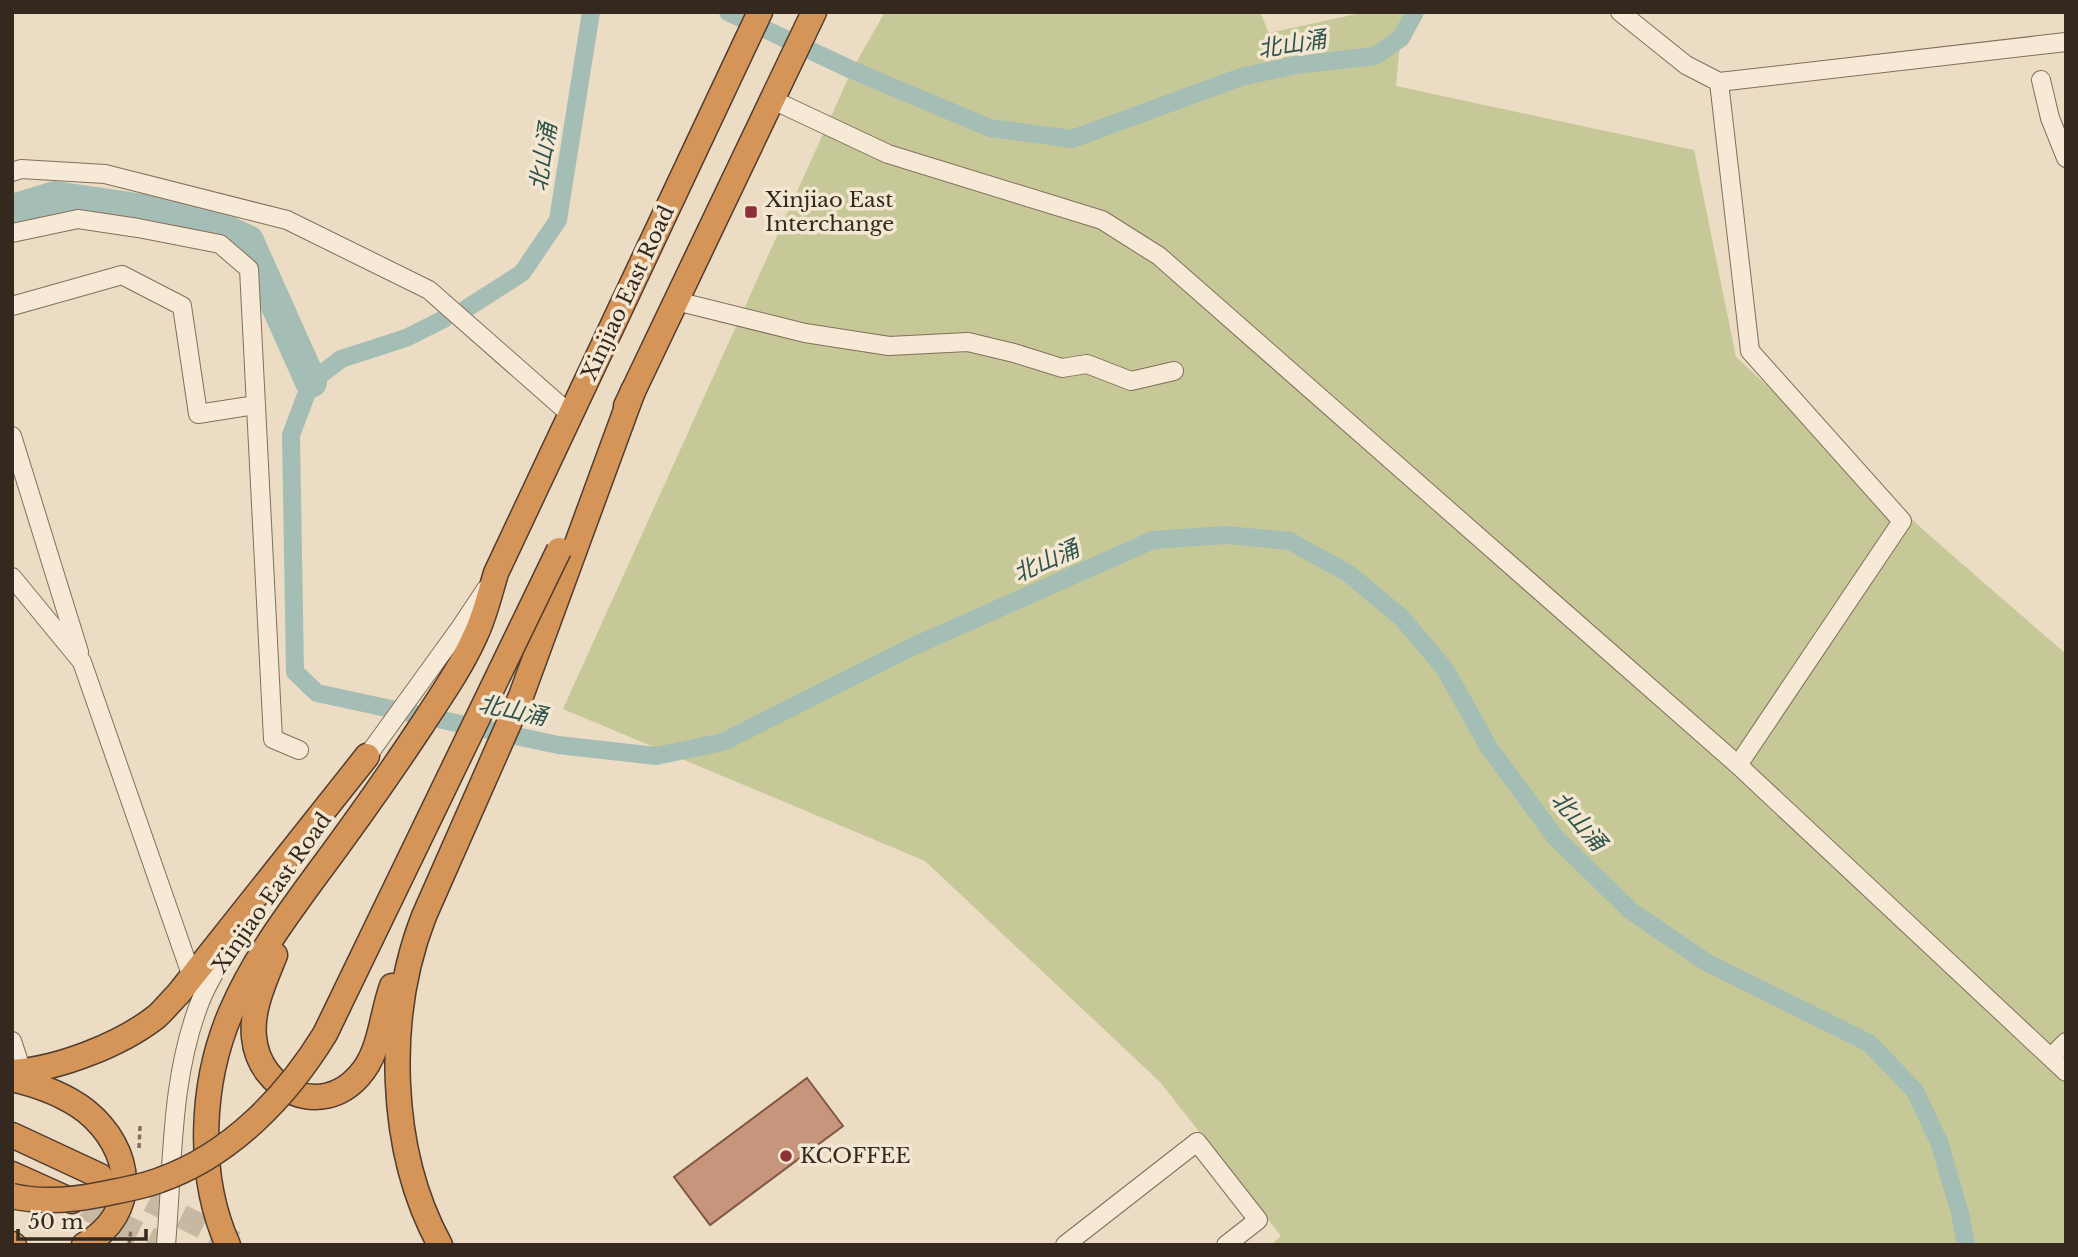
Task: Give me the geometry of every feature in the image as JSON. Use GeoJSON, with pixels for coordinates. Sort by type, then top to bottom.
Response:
{"type":"FeatureCollection","features":[{"type":"Feature","properties":{"kind":"highway","name":"Xinjiao East Road"},"geometry":{"type":"LineString","coordinates":[[295,905],[446,689],[477,633],[496,573],[760,12]]}},
{"type":"Feature","properties":{"kind":"highway"},"geometry":{"type":"LineString","coordinates":[[12,1196],[67,1199],[159,1181],[203,1158],[248,1127],[310,1059],[331,1021],[559,550],[812,17]]}},
{"type":"Feature","properties":{"kind":"highway"},"geometry":{"type":"LineString","coordinates":[[295,905],[258,1001],[254,1020],[256,1051],[269,1073],[291,1092],[312,1098],[327,1097],[349,1086],[360,1075],[375,1048],[387,1000],[521,696],[633,391]]}},
{"type":"Feature","properties":{"kind":"highway"},"geometry":{"type":"LineString","coordinates":[[16,1074],[76,1057],[129,1034],[156,1016],[192,977],[367,756]]}},
{"type":"Feature","properties":{"kind":"highway"},"geometry":{"type":"LineString","coordinates":[[228,1245],[217,1219],[208,1167],[208,1104],[213,1071],[231,1012],[249,976],[295,905]]}},
{"type":"Feature","properties":{"kind":"highway"},"geometry":{"type":"LineString","coordinates":[[414,941],[400,1011],[399,1093],[405,1147],[416,1189],[440,1245]]}},
{"type":"Feature","properties":{"kind":"highway"},"geometry":{"type":"LineString","coordinates":[[16,1074],[85,1111],[100,1125],[119,1156],[125,1183],[122,1202],[109,1226],[84,1245]]}},
{"type":"Feature","properties":{"kind":"highway"},"geometry":{"type":"LineString","coordinates":[[12,1135],[100,1176]]}},
{"type":"Feature","properties":{"kind":"highway"},"geometry":{"type":"LineString","coordinates":[[12,1174],[84,1207]]}},
{"type":"Feature","properties":{"kind":"street"},"geometry":{"type":"LineString","coordinates":[[1620,12],[1686,65],[1719,82],[2066,42]]}},
{"type":"Feature","properties":{"kind":"street"},"geometry":{"type":"LineString","coordinates":[[2041,80],[2050,118],[2066,158]]}},
{"type":"Feature","properties":{"kind":"street"},"geometry":{"type":"LineString","coordinates":[[1719,82],[1750,351],[1902,521],[1738,765]]}},
{"type":"Feature","properties":{"kind":"street"},"geometry":{"type":"LineString","coordinates":[[773,100],[888,154],[1102,220],[1159,256],[1738,765],[2066,1072]]}},
{"type":"Feature","properties":{"kind":"street"},"geometry":{"type":"LineString","coordinates":[[12,172],[21,169],[105,174],[287,220],[429,290],[571,415]]}},
{"type":"Feature","properties":{"kind":"street"},"geometry":{"type":"LineString","coordinates":[[12,233],[78,219],[138,228],[220,244],[249,270],[273,739],[299,750]]}},
{"type":"Feature","properties":{"kind":"street"},"geometry":{"type":"LineString","coordinates":[[12,306],[122,275],[183,306],[198,414],[256,405]]}},
{"type":"Feature","properties":{"kind":"street"},"geometry":{"type":"LineString","coordinates":[[676,301],[805,333],[889,346],[968,342],[1014,352],[1062,368],[1087,365],[1131,381],[1174,371]]}},
{"type":"Feature","properties":{"kind":"street"},"geometry":{"type":"LineString","coordinates":[[12,436],[82,662],[192,977]]}},
{"type":"Feature","properties":{"kind":"street","name":"Xinjiao East Road"},"geometry":{"type":"LineString","coordinates":[[166,1245],[180,1073],[201,1000],[240,932],[460,628],[496,573]]}},
{"type":"Feature","properties":{"kind":"street"},"geometry":{"type":"LineString","coordinates":[[12,577],[82,662]]}},
{"type":"Feature","properties":{"kind":"street"},"geometry":{"type":"LineString","coordinates":[[12,1041],[16,1074]]}},
{"type":"Feature","properties":{"kind":"street"},"geometry":{"type":"LineString","coordinates":[[2051,1057],[2066,1042]]}},
{"type":"Feature","properties":{"kind":"street"},"geometry":{"type":"LineString","coordinates":[[1066,1245],[1197,1142],[1258,1220],[1226,1245]]}},
{"type":"Feature","properties":{"kind":"green space"},"geometry":{"type":"Polygon","coordinates":[[[885,12],[1260,12],[1269,33],[1366,12],[1403,12],[1396,86],[1694,150],[1736,357],[1929,535],[2066,654],[2066,1245],[1271,1245],[1281,1236],[1160,1082],[925,861],[563,709],[852,70],[885,12]]]}},
{"type":"Feature","properties":{"kind":"building"},"geometry":{"type":"Polygon","coordinates":[[[807,1078],[843,1126],[710,1225],[674,1177],[807,1078]]]}},
{"type":"Feature","properties":{"kind":"waterway","name":"北山涌"},"geometry":{"type":"LineString","coordinates":[[464,310],[522,273],[558,220],[591,12]]}},
{"type":"Feature","properties":{"kind":"waterway","name":"北山涌"},"geometry":{"type":"LineString","coordinates":[[728,12],[852,70],[990,128],[1072,139],[1241,77],[1296,65],[1375,56],[1401,38],[1415,12]]}},
{"type":"Feature","properties":{"kind":"waterway"},"geometry":{"type":"LineString","coordinates":[[12,210],[55,197],[198,218],[248,241],[311,382]]}},
{"type":"Feature","properties":{"kind":"waterway","name":"北山涌"},"geometry":{"type":"LineString","coordinates":[[444,319],[406,338],[341,359],[311,382],[291,435],[295,672],[317,693],[558,745],[656,756],[723,742],[912,647],[1153,540],[1226,535],[1290,541],[1349,574],[1401,617],[1445,669],[1488,746],[1555,837],[1631,911],[1706,962],[1869,1043],[1915,1091],[1939,1142],[1960,1213],[1966,1245]]}},
{"type":"Feature","properties":{"kind":"tunnel"},"geometry":{"type":"LineString","coordinates":[[117,1184],[237,1244]]}},
{"type":"Feature","properties":{"kind":"tunnel"},"geometry":{"type":"LineString","coordinates":[[84,1207],[162,1245]]}},
{"type":"Feature","properties":{"kind":"place","name":"Xinjiao East Interchange"},"geometry":{"type":"Point","coordinates":[751,212]}},
{"type":"Feature","properties":{"kind":"place","name":"KCOFFEE"},"geometry":{"type":"Point","coordinates":[786,1156]}}]}
